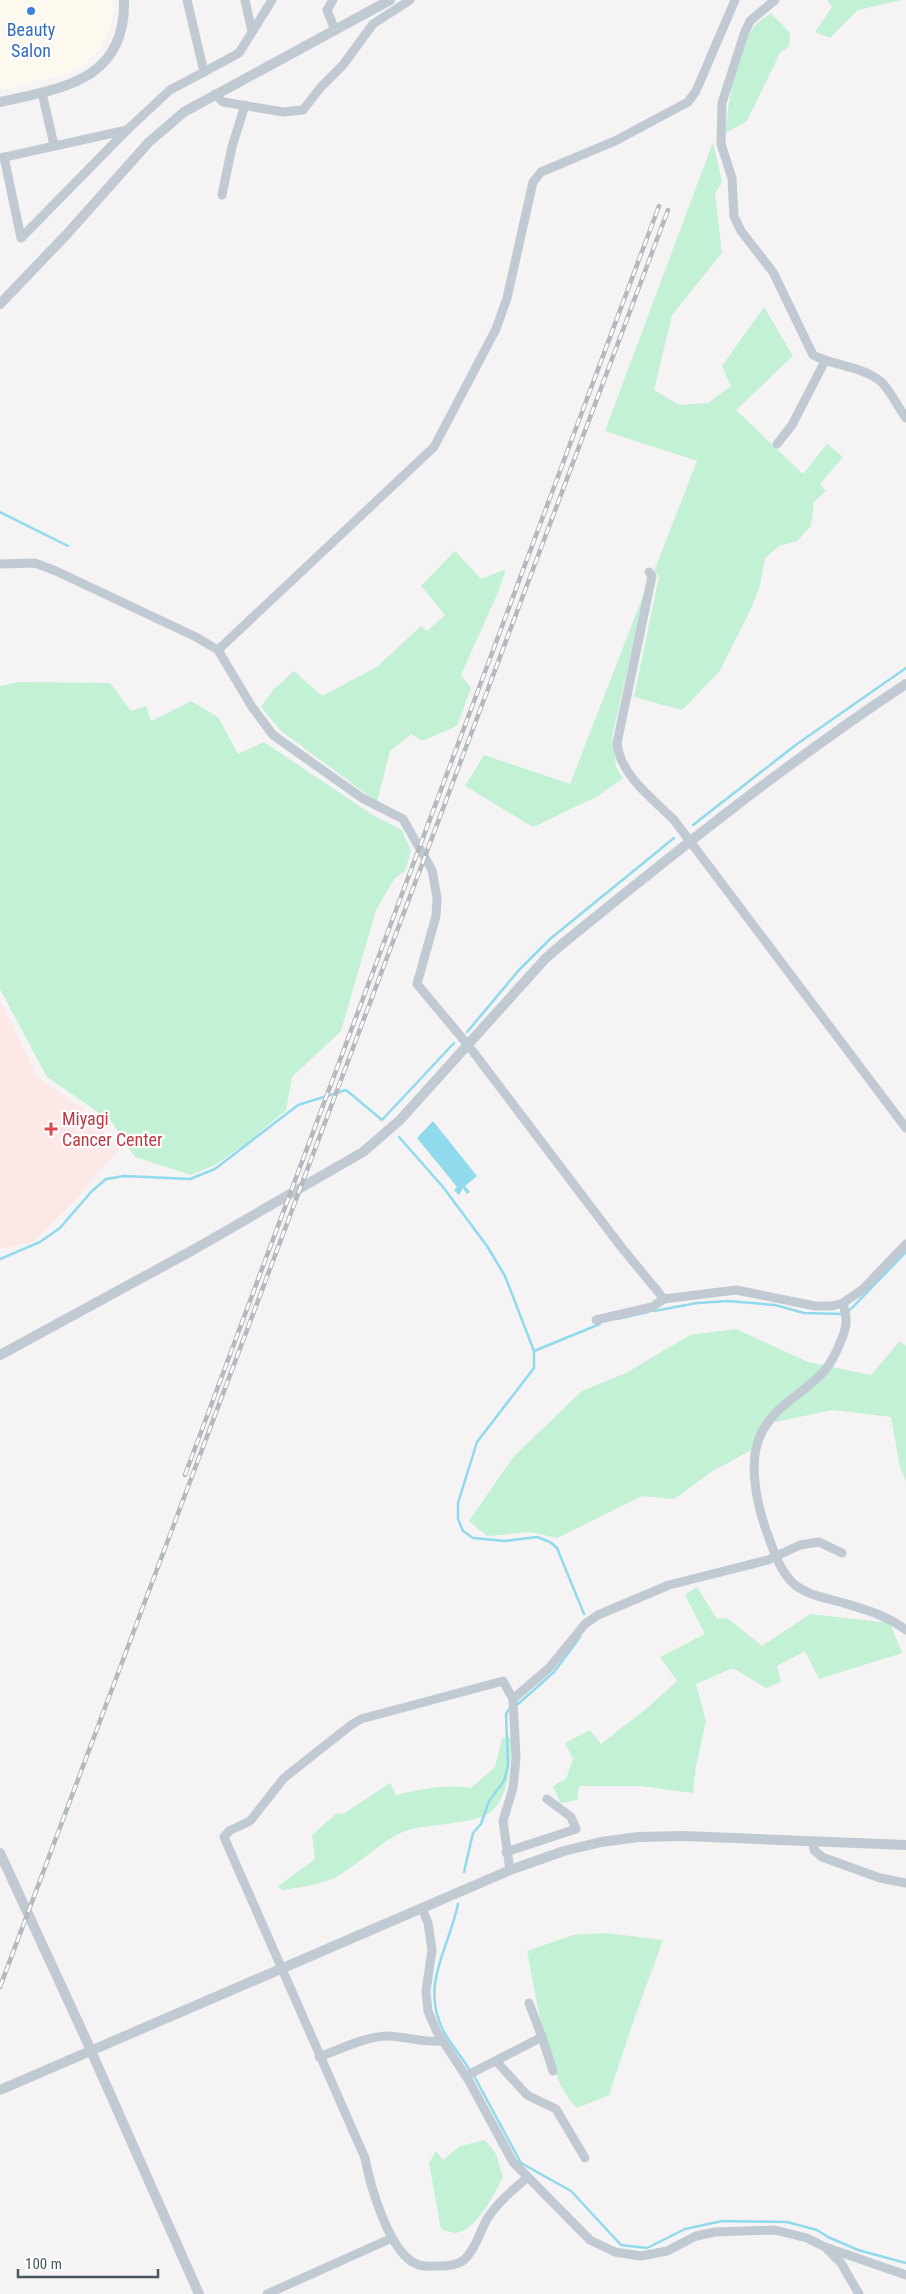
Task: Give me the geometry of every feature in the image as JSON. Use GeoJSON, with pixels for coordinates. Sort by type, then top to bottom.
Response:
{"type":"FeatureCollection","features":[{"type":"Feature","properties":{"kind":"street"},"geometry":{"type":"LineString","coordinates":[[0,102],[42,93],[70,85],[85,78],[106,60],[120,33],[124,14],[124,0]]}},
{"type":"Feature","properties":{"kind":"street"},"geometry":{"type":"LineString","coordinates":[[187,0],[204,72]]}},
{"type":"Feature","properties":{"kind":"street"},"geometry":{"type":"LineString","coordinates":[[245,0],[252,32]]}},
{"type":"Feature","properties":{"kind":"street"},"geometry":{"type":"LineString","coordinates":[[127,130],[2,157],[21,238],[127,130],[170,90],[239,53],[272,0]]}},
{"type":"Feature","properties":{"kind":"street"},"geometry":{"type":"LineString","coordinates":[[333,0],[327,10],[335,30]]}},
{"type":"Feature","properties":{"kind":"street"},"geometry":{"type":"LineString","coordinates":[[0,304],[67,234],[149,142],[184,112],[390,0]]}},
{"type":"Feature","properties":{"kind":"street"},"geometry":{"type":"LineString","coordinates":[[215,94],[223,102],[283,112],[303,110],[322,86],[343,65],[373,24],[410,0]]}},
{"type":"Feature","properties":{"kind":"street"},"geometry":{"type":"LineString","coordinates":[[218,650],[434,447],[496,329],[507,298],[533,182],[541,172],[615,141],[688,102],[696,91],[735,0]]}},
{"type":"Feature","properties":{"kind":"street"},"geometry":{"type":"LineString","coordinates":[[775,0],[750,21],[722,103],[721,144],[732,178],[734,216],[741,231],[773,272],[813,355],[825,361],[861,371],[880,380],[906,418]]}},
{"type":"Feature","properties":{"kind":"street"},"geometry":{"type":"LineString","coordinates":[[42,93],[54,145]]}},
{"type":"Feature","properties":{"kind":"street"},"geometry":{"type":"LineString","coordinates":[[222,195],[232,147],[245,105]]}},
{"type":"Feature","properties":{"kind":"street"},"geometry":{"type":"LineString","coordinates":[[778,444],[792,425],[825,361]]}},
{"type":"Feature","properties":{"kind":"street"},"geometry":{"type":"LineString","coordinates":[[0,564],[35,563],[56,571],[196,637],[218,650],[252,707],[273,735],[362,798],[403,820],[432,870],[437,898],[436,916],[417,984],[468,1045],[616,1240],[664,1299]]}},
{"type":"Feature","properties":{"kind":"street"},"geometry":{"type":"LineString","coordinates":[[649,572],[652,576],[624,702],[617,743],[618,754],[626,770],[674,820],[906,1128]]}},
{"type":"Feature","properties":{"kind":"street"},"geometry":{"type":"LineString","coordinates":[[0,1355],[209,1240],[363,1152],[400,1120],[545,959],[690,842],[818,744],[906,684]]}},
{"type":"Feature","properties":{"kind":"street"},"geometry":{"type":"LineString","coordinates":[[906,1244],[845,1310],[846,1327],[833,1360],[824,1372],[784,1403],[767,1422],[760,1436],[755,1457],[755,1478],[763,1520],[776,1557],[794,1584],[811,1594],[878,1614],[906,1630]]}},
{"type":"Feature","properties":{"kind":"street"},"geometry":{"type":"LineString","coordinates":[[596,1320],[652,1307],[664,1299],[736,1290],[814,1306],[832,1306],[845,1310]]}},
{"type":"Feature","properties":{"kind":"street"},"geometry":{"type":"LineString","coordinates":[[513,1700],[549,1668],[588,1620],[598,1615],[669,1585],[776,1557],[800,1546],[819,1542],[842,1553]]}},
{"type":"Feature","properties":{"kind":"street"},"geometry":{"type":"LineString","coordinates":[[510,1870],[503,1821],[513,1788],[516,1758],[513,1700],[503,1681],[361,1719],[328,1741],[284,1778],[250,1821],[226,1834],[223,1840],[365,2158],[371,2190],[392,2238],[402,2253],[418,2264],[438,2266],[458,2263],[471,2251],[488,2219],[498,2205],[527,2178]]}},
{"type":"Feature","properties":{"kind":"street"},"geometry":{"type":"LineString","coordinates":[[547,1799],[571,1817],[583,1846]]}},
{"type":"Feature","properties":{"kind":"street"},"geometry":{"type":"LineString","coordinates":[[506,1852],[576,1829]]}},
{"type":"Feature","properties":{"kind":"street"},"geometry":{"type":"LineString","coordinates":[[0,2090],[510,1870],[583,1846],[638,1838],[684,1836],[906,1845]]}},
{"type":"Feature","properties":{"kind":"street"},"geometry":{"type":"LineString","coordinates":[[812,1842],[814,1850],[822,1856],[880,1878],[906,1883]]}},
{"type":"Feature","properties":{"kind":"street"},"geometry":{"type":"LineString","coordinates":[[0,1853],[91,2050],[199,2294]]}},
{"type":"Feature","properties":{"kind":"street"},"geometry":{"type":"LineString","coordinates":[[422,1908],[428,1923],[432,1950],[426,1991],[428,2011],[442,2041],[466,2076],[514,2162],[527,2178],[590,2240],[603,2248],[625,2255],[652,2256],[696,2236],[715,2232],[775,2230],[807,2238],[825,2247],[906,2275]]}},
{"type":"Feature","properties":{"kind":"street"},"geometry":{"type":"LineString","coordinates":[[529,2003],[553,2071]]}},
{"type":"Feature","properties":{"kind":"street"},"geometry":{"type":"LineString","coordinates":[[319,2057],[375,2037],[388,2036],[425,2042],[442,2041]]}},
{"type":"Feature","properties":{"kind":"street"},"geometry":{"type":"LineString","coordinates":[[466,2076],[542,2037]]}},
{"type":"Feature","properties":{"kind":"street"},"geometry":{"type":"LineString","coordinates":[[496,2061],[527,2095],[556,2109],[585,2158]]}},
{"type":"Feature","properties":{"kind":"street"},"geometry":{"type":"LineString","coordinates":[[267,2294],[392,2238]]}},
{"type":"Feature","properties":{"kind":"street"},"geometry":{"type":"LineString","coordinates":[[825,2247],[841,2263],[859,2294]]}},
{"type":"Feature","properties":{"kind":"shaded area"},"geometry":{"type":"Polygon","coordinates":[[[0,0],[113,0],[114,8],[110,29],[100,49],[84,64],[69,73],[0,90],[0,0]]]}},
{"type":"Feature","properties":{"kind":"shaded area","name":"Miyagi Cancer Center"},"geometry":{"type":"Polygon","coordinates":[[[0,1001],[38,1078],[84,1110],[119,1149],[76,1199],[33,1242],[0,1249],[0,1001]]]}},
{"type":"Feature","properties":{"kind":"green space"},"geometry":{"type":"Polygon","coordinates":[[[827,0],[902,0],[858,10],[830,38],[815,32],[832,7],[827,0]]]}},
{"type":"Feature","properties":{"kind":"green space"},"geometry":{"type":"Polygon","coordinates":[[[771,13],[790,33],[789,46],[780,53],[747,121],[726,133],[730,93],[737,64],[753,28],[771,13]]]}},
{"type":"Feature","properties":{"kind":"green space"},"geometry":{"type":"Polygon","coordinates":[[[713,142],[722,182],[715,194],[722,253],[672,315],[654,390],[679,405],[708,403],[731,386],[722,366],[764,307],[793,356],[736,410],[803,474],[827,444],[843,457],[820,484],[826,491],[814,502],[811,526],[797,541],[779,546],[765,558],[760,586],[751,609],[719,672],[682,710],[634,697],[659,576],[654,571],[697,461],[605,431],[713,142]]]}},
{"type":"Feature","properties":{"kind":"green space"},"geometry":{"type":"Polygon","coordinates":[[[455,551],[481,579],[506,569],[499,590],[461,675],[471,688],[457,726],[422,741],[411,734],[390,751],[377,802],[281,731],[261,707],[273,690],[294,671],[322,696],[377,667],[421,626],[427,631],[445,615],[421,586],[455,551]]]}},
{"type":"Feature","properties":{"kind":"green space"},"geometry":{"type":"Polygon","coordinates":[[[646,588],[612,737],[616,767],[623,778],[598,796],[533,827],[465,786],[484,755],[570,784],[646,588]]]}},
{"type":"Feature","properties":{"kind":"green space"},"geometry":{"type":"Polygon","coordinates":[[[20,682],[110,683],[131,711],[146,706],[151,721],[191,701],[218,717],[238,754],[264,742],[371,814],[402,830],[411,851],[405,871],[394,879],[376,910],[341,1031],[292,1077],[286,1110],[249,1141],[215,1165],[191,1175],[135,1157],[111,1121],[47,1077],[0,989],[0,686],[20,682]]]}},
{"type":"Feature","properties":{"kind":"green space"},"geometry":{"type":"Polygon","coordinates":[[[736,1329],[808,1362],[871,1375],[900,1341],[906,1346],[906,1481],[900,1467],[891,1417],[833,1410],[770,1423],[761,1445],[711,1472],[674,1499],[642,1496],[557,1538],[531,1532],[487,1536],[469,1521],[514,1456],[582,1391],[626,1373],[690,1335],[736,1329]]]}},
{"type":"Feature","properties":{"kind":"green space"},"geometry":{"type":"Polygon","coordinates":[[[697,1587],[717,1619],[727,1618],[762,1646],[810,1614],[890,1623],[902,1653],[819,1679],[805,1651],[777,1666],[781,1682],[766,1688],[733,1668],[696,1684],[706,1721],[696,1766],[693,1793],[640,1786],[579,1786],[577,1800],[560,1803],[553,1786],[566,1779],[573,1759],[565,1743],[590,1730],[601,1744],[646,1709],[677,1681],[660,1657],[705,1634],[685,1595],[697,1587]]]}},
{"type":"Feature","properties":{"kind":"green space"},"geometry":{"type":"Polygon","coordinates":[[[511,1737],[510,1765],[503,1795],[499,1803],[486,1815],[466,1821],[417,1828],[400,1833],[346,1871],[325,1882],[282,1890],[278,1886],[315,1859],[312,1835],[337,1813],[343,1814],[390,1783],[396,1795],[434,1788],[471,1788],[495,1767],[502,1738],[511,1737]]]}},
{"type":"Feature","properties":{"kind":"green space"},"geometry":{"type":"Polygon","coordinates":[[[606,1933],[663,1940],[609,2095],[577,2108],[566,2095],[550,2057],[527,1951],[573,1935],[606,1933]]]}},
{"type":"Feature","properties":{"kind":"green space"},"geometry":{"type":"Polygon","coordinates":[[[485,2140],[496,2154],[503,2177],[484,2210],[471,2225],[456,2233],[441,2229],[429,2163],[436,2151],[443,2160],[460,2146],[485,2140]]]}},
{"type":"Feature","properties":{"kind":"water"},"geometry":{"type":"Polygon","coordinates":[[[433,1121],[477,1176],[465,1186],[470,1192],[467,1194],[463,1188],[459,1195],[454,1190],[457,1187],[417,1138],[433,1121]]]}},
{"type":"Feature","properties":{"kind":"waterway"},"geometry":{"type":"LineString","coordinates":[[0,512],[68,546]]}},
{"type":"Feature","properties":{"kind":"waterway"},"geometry":{"type":"LineString","coordinates":[[693,825],[797,744],[906,668]]}},
{"type":"Feature","properties":{"kind":"waterway"},"geometry":{"type":"LineString","coordinates":[[467,1032],[519,970],[550,939],[674,838]]}},
{"type":"Feature","properties":{"kind":"waterway"},"geometry":{"type":"LineString","coordinates":[[0,1259],[40,1242],[60,1228],[91,1192],[106,1179],[124,1176],[190,1179],[215,1169],[298,1105],[346,1090],[382,1120],[454,1043]]}},
{"type":"Feature","properties":{"kind":"waterway"},"geometry":{"type":"LineString","coordinates":[[399,1137],[443,1187],[487,1246],[505,1276],[534,1351],[534,1368],[477,1442],[458,1503],[458,1519],[463,1531],[473,1538],[505,1541],[537,1537],[550,1542],[557,1548],[584,1614]]}},
{"type":"Feature","properties":{"kind":"waterway"},"geometry":{"type":"LineString","coordinates":[[848,1312],[906,1252]]}},
{"type":"Feature","properties":{"kind":"waterway"},"geometry":{"type":"LineString","coordinates":[[654,1311],[697,1303],[728,1301],[775,1305],[804,1313],[843,1314]]}},
{"type":"Feature","properties":{"kind":"waterway"},"geometry":{"type":"LineString","coordinates":[[617,1319],[648,1312]]}},
{"type":"Feature","properties":{"kind":"waterway"},"geometry":{"type":"LineString","coordinates":[[534,1351],[600,1324]]}},
{"type":"Feature","properties":{"kind":"waterway"},"geometry":{"type":"LineString","coordinates":[[518,1704],[554,1672],[580,1637]]}},
{"type":"Feature","properties":{"kind":"waterway"},"geometry":{"type":"LineString","coordinates":[[464,1872],[473,1833],[481,1824],[489,1801],[504,1781],[508,1765],[506,1714],[510,1708]]}},
{"type":"Feature","properties":{"kind":"waterway"},"geometry":{"type":"LineString","coordinates":[[458,1904],[438,1967],[434,1997],[443,2030],[469,2069]]}},
{"type":"Feature","properties":{"kind":"waterway"},"geometry":{"type":"LineString","coordinates":[[474,2076],[521,2163],[571,2191],[621,2245],[647,2248],[685,2229],[722,2221],[787,2222],[817,2230],[858,2250],[906,2263]]}},
{"type":"Feature","properties":{"kind":"railway"},"geometry":{"type":"LineString","coordinates":[[185,1475],[659,206]]}},
{"type":"Feature","properties":{"kind":"railway"},"geometry":{"type":"LineString","coordinates":[[0,1987],[668,210]]}},
{"type":"Feature","properties":{"kind":"place","name":"Beauty Salon"},"geometry":{"type":"Point","coordinates":[31,11]}},
{"type":"Feature","properties":{"kind":"place","name":"Miyagi Cancer Center"},"geometry":{"type":"Point","coordinates":[51,1129]}}]}
